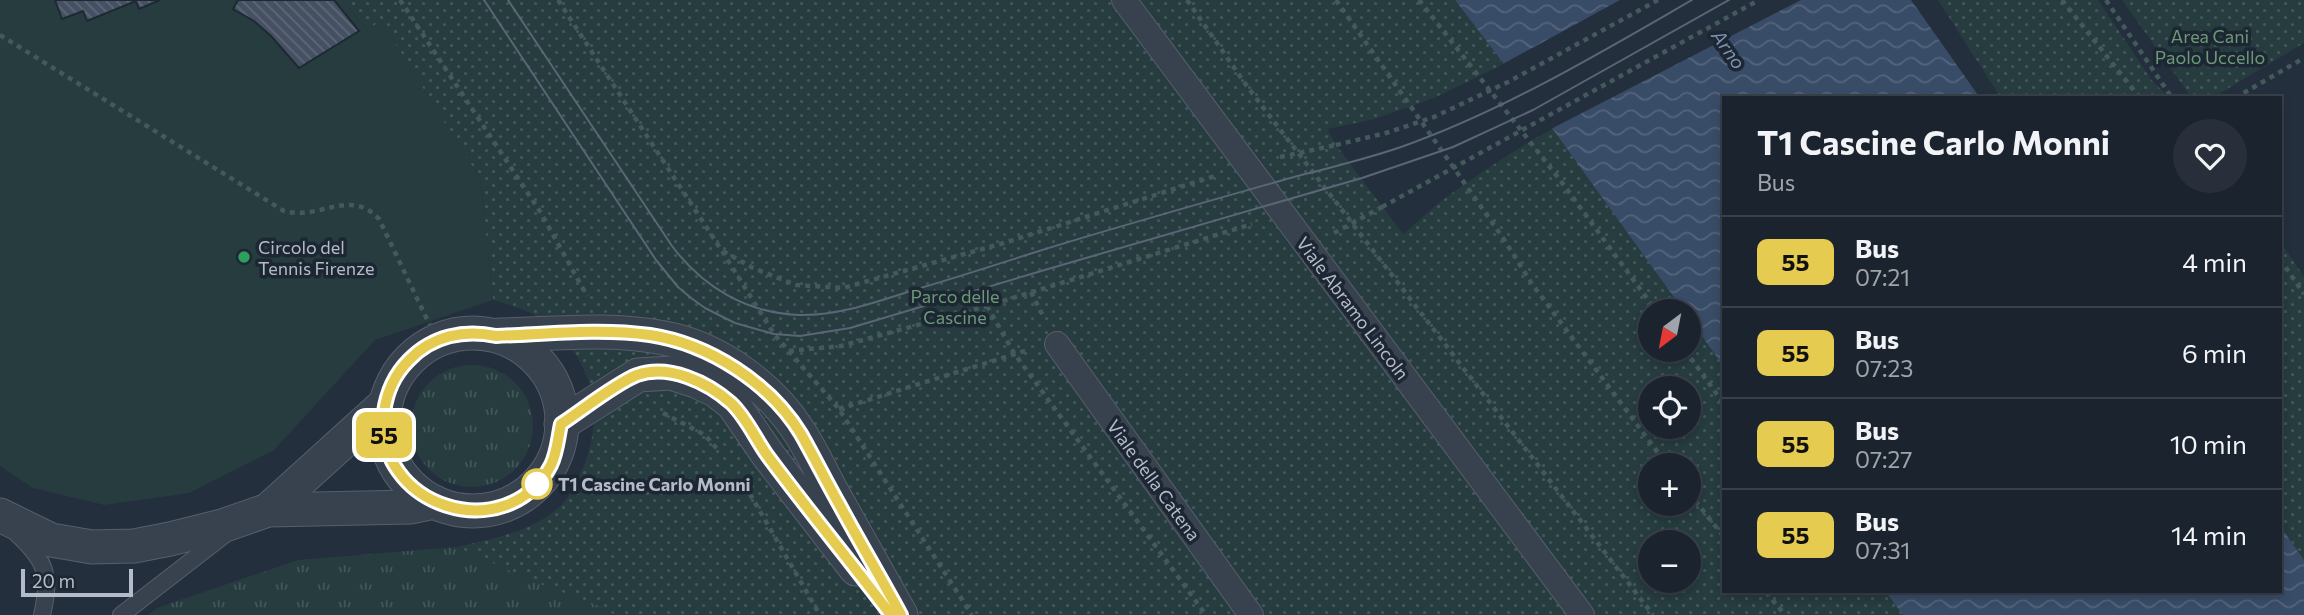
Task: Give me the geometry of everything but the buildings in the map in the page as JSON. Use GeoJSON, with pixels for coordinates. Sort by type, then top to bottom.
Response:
{"type":"FeatureCollection","features":[{"type":"Feature","properties":{"kind":"street","name":"Viale Abramo Lincoln"},"geometry":{"type":"LineString","coordinates":[[1125,0],[1582,615]]}},
{"type":"Feature","properties":{"kind":"street"},"geometry":{"type":"LineString","coordinates":[[496,336],[585,332],[668,338],[722,360],[752,380],[801,434],[901,615]]}},
{"type":"Feature","properties":{"kind":"street"},"geometry":{"type":"LineString","coordinates":[[482,333],[496,336],[521,346],[537,360],[551,379],[559,399],[561,424],[552,463],[537,484],[516,501],[498,508],[457,510],[434,502],[408,483],[391,459],[384,437],[386,403],[392,382],[418,350],[456,334],[482,333]]}},
{"type":"Feature","properties":{"kind":"street","name":"Viale della Catena"},"geometry":{"type":"LineString","coordinates":[[1057,344],[1251,615]]}},
{"type":"Feature","properties":{"kind":"street"},"geometry":{"type":"LineString","coordinates":[[561,424],[638,375],[671,373],[715,390],[733,404],[768,456],[892,615]]}},
{"type":"Feature","properties":{"kind":"street"},"geometry":{"type":"LineString","coordinates":[[257,514],[386,403]]}},
{"type":"Feature","properties":{"kind":"street"},"geometry":{"type":"LineString","coordinates":[[0,516],[51,540],[92,547],[134,545],[170,539],[257,514],[410,507],[434,502]]}},
{"type":"Feature","properties":{"kind":"lane"},"geometry":{"type":"LineString","coordinates":[[121,615],[257,514]]}},
{"type":"Feature","properties":{"kind":"lane"},"geometry":{"type":"LineString","coordinates":[[0,516],[40,559],[47,576],[47,593],[42,615]]}},
{"type":"Feature","properties":{"kind":"path"},"geometry":{"type":"LineString","coordinates":[[400,0],[541,213],[587,297]]}},
{"type":"Feature","properties":{"kind":"path"},"geometry":{"type":"LineString","coordinates":[[558,0],[774,334],[839,410],[972,615]]}},
{"type":"Feature","properties":{"kind":"path"},"geometry":{"type":"LineString","coordinates":[[1187,0],[1250,89],[1653,615]]}},
{"type":"Feature","properties":{"kind":"path"},"geometry":{"type":"LineString","coordinates":[[1336,0],[1532,284],[1658,453]]}},
{"type":"Feature","properties":{"kind":"path"},"geometry":{"type":"LineString","coordinates":[[1419,0],[1560,180],[1647,299]]}},
{"type":"Feature","properties":{"kind":"path"},"geometry":{"type":"LineString","coordinates":[[722,251],[753,268],[796,285],[843,288],[1003,243],[1248,166],[1386,133],[1434,117],[1508,82],[1658,0]]}},
{"type":"Feature","properties":{"kind":"path"},"geometry":{"type":"LineString","coordinates":[[1352,222],[1759,0]]}},
{"type":"Feature","properties":{"kind":"path"},"geometry":{"type":"LineString","coordinates":[[2062,0],[2138,96]]}},
{"type":"Feature","properties":{"kind":"path"},"geometry":{"type":"LineString","coordinates":[[2106,0],[2171,96]]}},
{"type":"Feature","properties":{"kind":"path"},"geometry":{"type":"LineString","coordinates":[[0,35],[284,211],[309,213],[344,204],[371,210],[379,219],[437,340]]}},
{"type":"Feature","properties":{"kind":"path"},"geometry":{"type":"LineString","coordinates":[[2238,96],[2304,58]]}},
{"type":"Feature","properties":{"kind":"path"},"geometry":{"type":"LineString","coordinates":[[788,351],[841,346],[987,306],[1285,215]]}},
{"type":"Feature","properties":{"kind":"path"},"geometry":{"type":"LineString","coordinates":[[2282,262],[2304,294]]}},
{"type":"Feature","properties":{"kind":"path"},"geometry":{"type":"LineString","coordinates":[[987,306],[1014,353],[1206,615]]}},
{"type":"Feature","properties":{"kind":"path"},"geometry":{"type":"LineString","coordinates":[[839,410],[1014,353],[1057,344]]}},
{"type":"Feature","properties":{"kind":"path"},"geometry":{"type":"LineString","coordinates":[[1694,362],[1722,401]]}},
{"type":"Feature","properties":{"kind":"path"},"geometry":{"type":"LineString","coordinates":[[663,413],[705,435],[722,455]]}},
{"type":"Feature","properties":{"kind":"path"},"geometry":{"type":"LineString","coordinates":[[745,485],[820,615]]}},
{"type":"Feature","properties":{"kind":"path"},"geometry":{"type":"LineString","coordinates":[[1701,508],[1722,534]]}},
{"type":"Feature","properties":{"kind":"path"},"geometry":{"type":"LineString","coordinates":[[1767,593],[1784,615]]}},
{"type":"Feature","properties":{"kind":"green space","name":"Circolo del Tennis Firenze"},"geometry":{"type":"Polygon","coordinates":[[[0,0],[342,0],[367,30],[381,21],[480,179],[493,300],[375,340],[274,450],[189,493],[104,505],[33,488],[0,466],[0,0]]]}},
{"type":"Feature","properties":{"kind":"green space","name":"Parco delle Cascine"},"geometry":{"type":"Polygon","coordinates":[[[342,0],[1455,0],[1504,64],[1434,98],[1375,119],[1327,129],[1403,234],[1472,179],[1572,118],[1699,299],[1638,299],[1638,362],[1701,362],[1701,301],[1722,331],[1722,593],[1905,593],[1920,615],[615,615],[457,547],[515,532],[542,520],[554,511],[565,501],[581,473],[594,425],[591,389],[577,357],[565,341],[531,313],[493,300],[480,179],[381,22],[367,30],[342,0]]]}},
{"type":"Feature","properties":{"kind":"green space"},"geometry":{"type":"Polygon","coordinates":[[[1938,0],[2098,0],[2153,82],[2168,96],[2000,96],[1938,0]]]}},
{"type":"Feature","properties":{"kind":"green space","name":"Area Cani Paolo Uccello"},"geometry":{"type":"Polygon","coordinates":[[[2122,0],[2304,0],[2304,43],[2215,96],[2191,96],[2122,0]]]}},
{"type":"Feature","properties":{"kind":"green space"},"geometry":{"type":"Polygon","coordinates":[[[2282,244],[2304,277],[2304,560],[2282,529],[2282,244]]]}},
{"type":"Feature","properties":{"kind":"green space"},"geometry":{"type":"Polygon","coordinates":[[[472,365],[496,369],[515,383],[529,402],[533,426],[529,450],[515,469],[496,483],[472,487],[448,483],[429,469],[415,450],[411,426],[415,402],[429,383],[448,369],[472,365]]]}},
{"type":"Feature","properties":{"kind":"green space"},"geometry":{"type":"Polygon","coordinates":[[[457,547],[537,583],[598,605],[615,615],[148,615],[157,608],[298,560],[457,547]]]}},
{"type":"Feature","properties":{"kind":"water","name":"Arno"},"geometry":{"type":"Polygon","coordinates":[[[1455,0],[1911,0],[1979,96],[1722,96],[1722,364],[1701,335],[1701,299],[1675,299],[1539,110],[1455,0]]]}},
{"type":"Feature","properties":{"kind":"water"},"geometry":{"type":"Polygon","coordinates":[[[2282,529],[2304,560],[2304,615],[1903,615],[1887,593],[2282,593],[2282,529]]]}},
{"type":"Feature","properties":{"kind":"pier"},"geometry":{"type":"Polygon","coordinates":[[[1620,0],[1801,0],[1549,130],[1501,65],[1620,0]]]}},
{"type":"Feature","properties":{"kind":"tram line"},"geometry":{"type":"LineString","coordinates":[[484,0],[656,260],[678,287],[705,308],[735,323],[774,334],[800,336],[850,328],[1362,178],[1453,147],[1533,110],[1729,0]]}},
{"type":"Feature","properties":{"kind":"tram line"},"geometry":{"type":"LineString","coordinates":[[508,0],[684,261],[712,285],[744,303],[761,309],[799,315],[829,313],[874,303],[1102,232],[1401,147],[1513,99],[1692,0]]}},
{"type":"Feature","properties":{"kind":"bus line","name":"55"},"geometry":{"type":"LineString","coordinates":[[891,615],[768,456],[733,404],[715,390],[696,381],[681,375],[660,373],[638,375],[622,384],[561,424],[552,463],[545,476],[528,493],[498,508],[479,511],[457,510],[434,502],[408,483],[398,470],[391,459],[384,437],[383,421],[392,382],[418,350],[456,334],[482,333],[496,336],[609,332],[650,335],[687,344],[722,360],[752,380],[801,434],[901,615]]}},
{"type":"Feature","properties":{"kind":"place","name":"Circolo del Tennis Firenze"},"geometry":{"type":"Point","coordinates":[244,257]}},
{"type":"Feature","properties":{"kind":"place","name":"T1 Cascine Carlo Monni"},"geometry":{"type":"Point","coordinates":[537,484]}}]}
